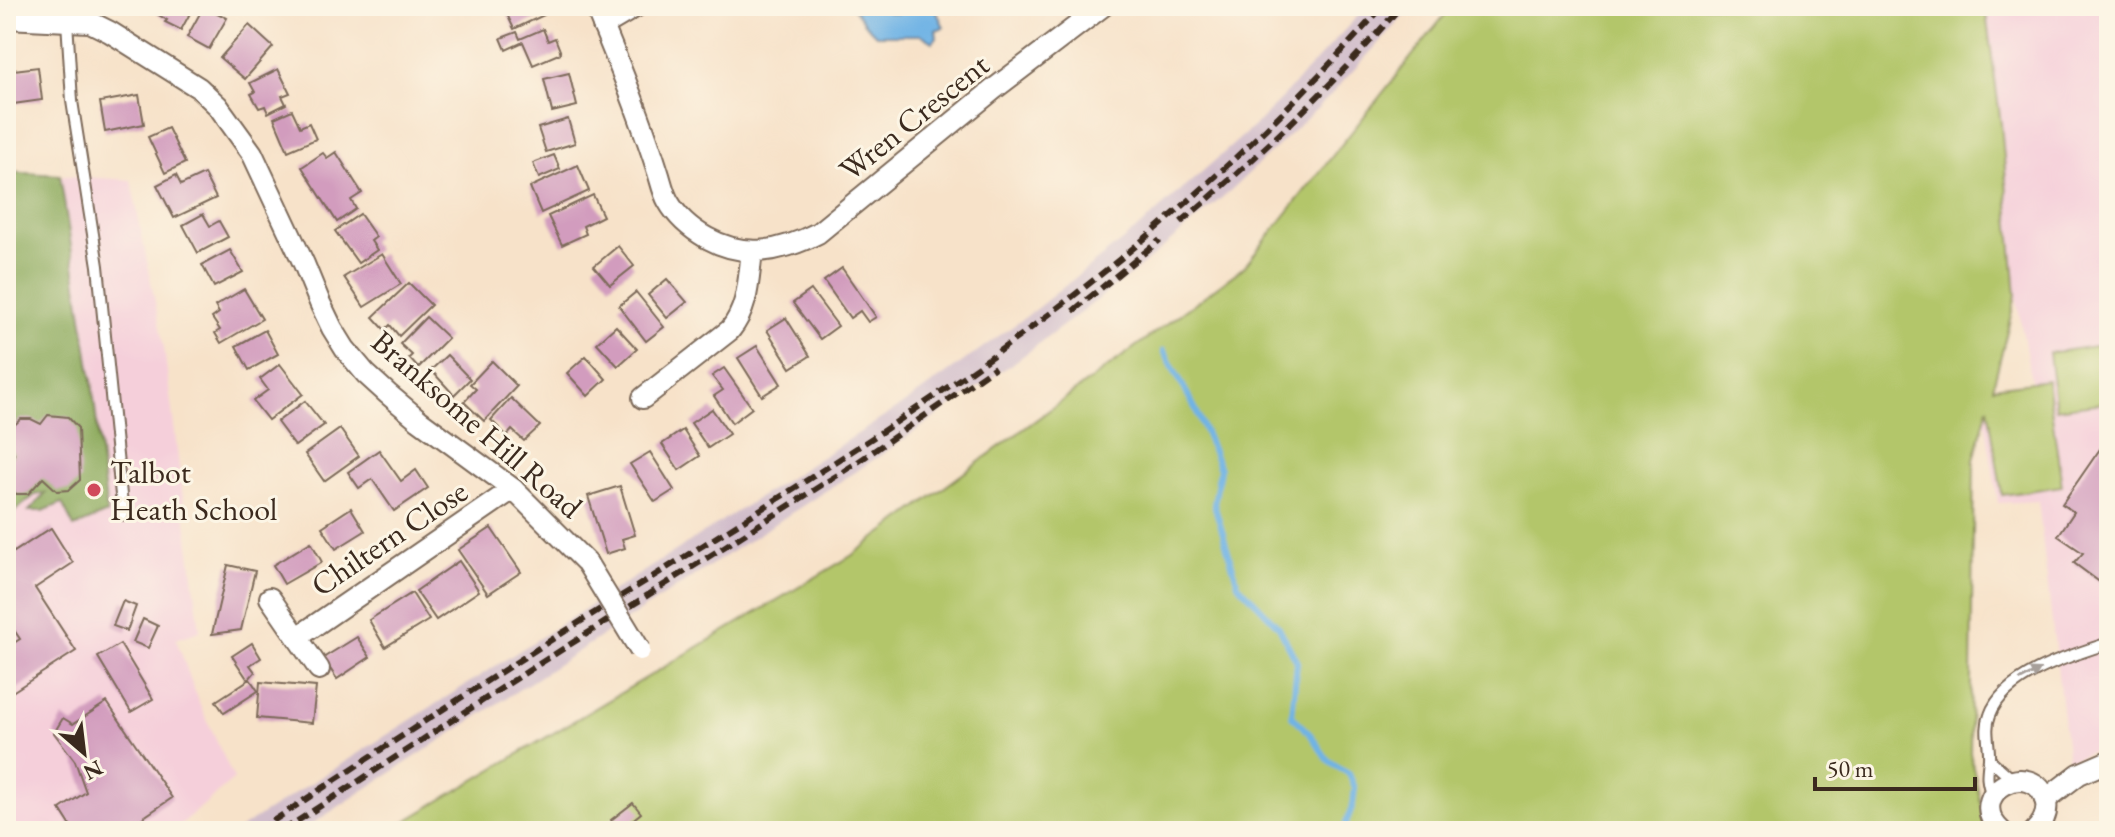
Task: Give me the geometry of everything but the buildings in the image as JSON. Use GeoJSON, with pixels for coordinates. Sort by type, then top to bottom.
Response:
{"type":"FeatureCollection","features":[{"type":"Feature","properties":{"kind":"street"},"geometry":{"type":"LineString","coordinates":[[595,6],[637,109],[667,199],[679,217],[698,233],[718,244],[752,252],[741,317],[730,330],[643,398]]}},
{"type":"Feature","properties":{"kind":"street"},"geometry":{"type":"LineString","coordinates":[[603,26],[637,6]]}},
{"type":"Feature","properties":{"kind":"street","name":"Wren Crescent"},"geometry":{"type":"LineString","coordinates":[[752,252],[802,241],[818,233],[994,89],[1103,6]]}},
{"type":"Feature","properties":{"kind":"street","name":"Branksome Hill Road"},"geometry":{"type":"LineString","coordinates":[[6,18],[90,22],[199,88],[218,106],[252,153],[326,315],[345,349],[366,374],[419,420],[513,489],[587,563],[640,650]]}},
{"type":"Feature","properties":{"kind":"street","name":"Chiltern Close"},"geometry":{"type":"LineString","coordinates":[[298,637],[513,489]]}},
{"type":"Feature","properties":{"kind":"street","name":"Chiltern Close"},"geometry":{"type":"LineString","coordinates":[[270,598],[319,669]]}},
{"type":"Feature","properties":{"kind":"street"},"geometry":{"type":"LineString","coordinates":[[2045,800],[2079,774],[2109,761]]}},
{"type":"Feature","properties":{"kind":"street"},"geometry":{"type":"LineString","coordinates":[[2001,831],[1993,823],[1989,805],[1997,788],[2013,780],[2029,782],[2042,792],[2045,818],[2035,831]]}},
{"type":"Feature","properties":{"kind":"lane"},"geometry":{"type":"LineString","coordinates":[[67,21],[72,101],[98,266],[123,515]]}},
{"type":"Feature","properties":{"kind":"lane"},"geometry":{"type":"LineString","coordinates":[[1992,796],[1987,777],[1987,734],[1990,715],[2002,695],[2023,678],[2074,654],[2109,643]]}},
{"type":"Feature","properties":{"kind":"lane"},"geometry":{"type":"LineString","coordinates":[[1989,759],[2013,780]]}},
{"type":"Feature","properties":{"kind":"shaded area"},"geometry":{"type":"Polygon","coordinates":[[[1367,6],[1413,6],[1327,99],[1231,190],[1133,273],[1016,361],[884,453],[301,831],[236,831],[901,406],[1027,316],[1137,229],[1262,119],[1367,6]]]}},
{"type":"Feature","properties":{"kind":"shaded area"},"geometry":{"type":"Polygon","coordinates":[[[1985,6],[2109,6],[2109,743],[2068,761],[2038,501],[1998,503],[1981,395],[2032,385],[2016,295],[2001,124],[1985,6]]]}},
{"type":"Feature","properties":{"kind":"shaded area","name":"Talbot Heath School"},"geometry":{"type":"Polygon","coordinates":[[[6,172],[131,180],[164,348],[200,631],[176,639],[199,703],[234,779],[173,831],[6,831],[6,172]]]}},
{"type":"Feature","properties":{"kind":"green space"},"geometry":{"type":"Polygon","coordinates":[[[1452,6],[1985,6],[2001,124],[2016,295],[1993,387],[2047,380],[2062,486],[2002,495],[1988,407],[1974,460],[1970,753],[1987,831],[389,831],[851,556],[1244,267],[1452,6]]]}},
{"type":"Feature","properties":{"kind":"green space"},"geometry":{"type":"Polygon","coordinates":[[[6,172],[60,175],[92,381],[107,513],[74,527],[62,503],[43,511],[29,511],[46,493],[35,495],[10,515],[6,513],[6,172]]]}},
{"type":"Feature","properties":{"kind":"green space"},"geometry":{"type":"Polygon","coordinates":[[[2109,344],[2109,402],[2056,409],[2049,353],[2109,344]]]}},
{"type":"Feature","properties":{"kind":"water"},"geometry":{"type":"Polygon","coordinates":[[[852,6],[881,6],[886,11],[898,13],[904,6],[934,6],[944,27],[936,30],[937,37],[933,42],[922,35],[876,35],[852,6]]]}},
{"type":"Feature","properties":{"kind":"waterway"},"geometry":{"type":"LineString","coordinates":[[1164,351],[1196,410],[1220,469],[1214,504],[1238,584],[1279,627],[1297,662],[1292,716],[1310,734],[1328,760],[1349,774],[1355,788],[1346,823],[1348,831]]}},
{"type":"Feature","properties":{"kind":"railway"},"geometry":{"type":"LineString","coordinates":[[258,831],[509,667],[833,464],[1008,345],[1149,235],[1231,162],[1309,86],[1383,6]]}},
{"type":"Feature","properties":{"kind":"railway"},"geometry":{"type":"LineString","coordinates":[[1181,222],[1296,118],[1401,6]]}},
{"type":"Feature","properties":{"kind":"railway"},"geometry":{"type":"LineString","coordinates":[[1073,311],[1160,240]]}},
{"type":"Feature","properties":{"kind":"railway"},"geometry":{"type":"LineString","coordinates":[[282,831],[855,464],[995,367]]}},
{"type":"Feature","properties":{"kind":"place","name":"Talbot Heath School"},"geometry":{"type":"Point","coordinates":[94,490]}}]}
